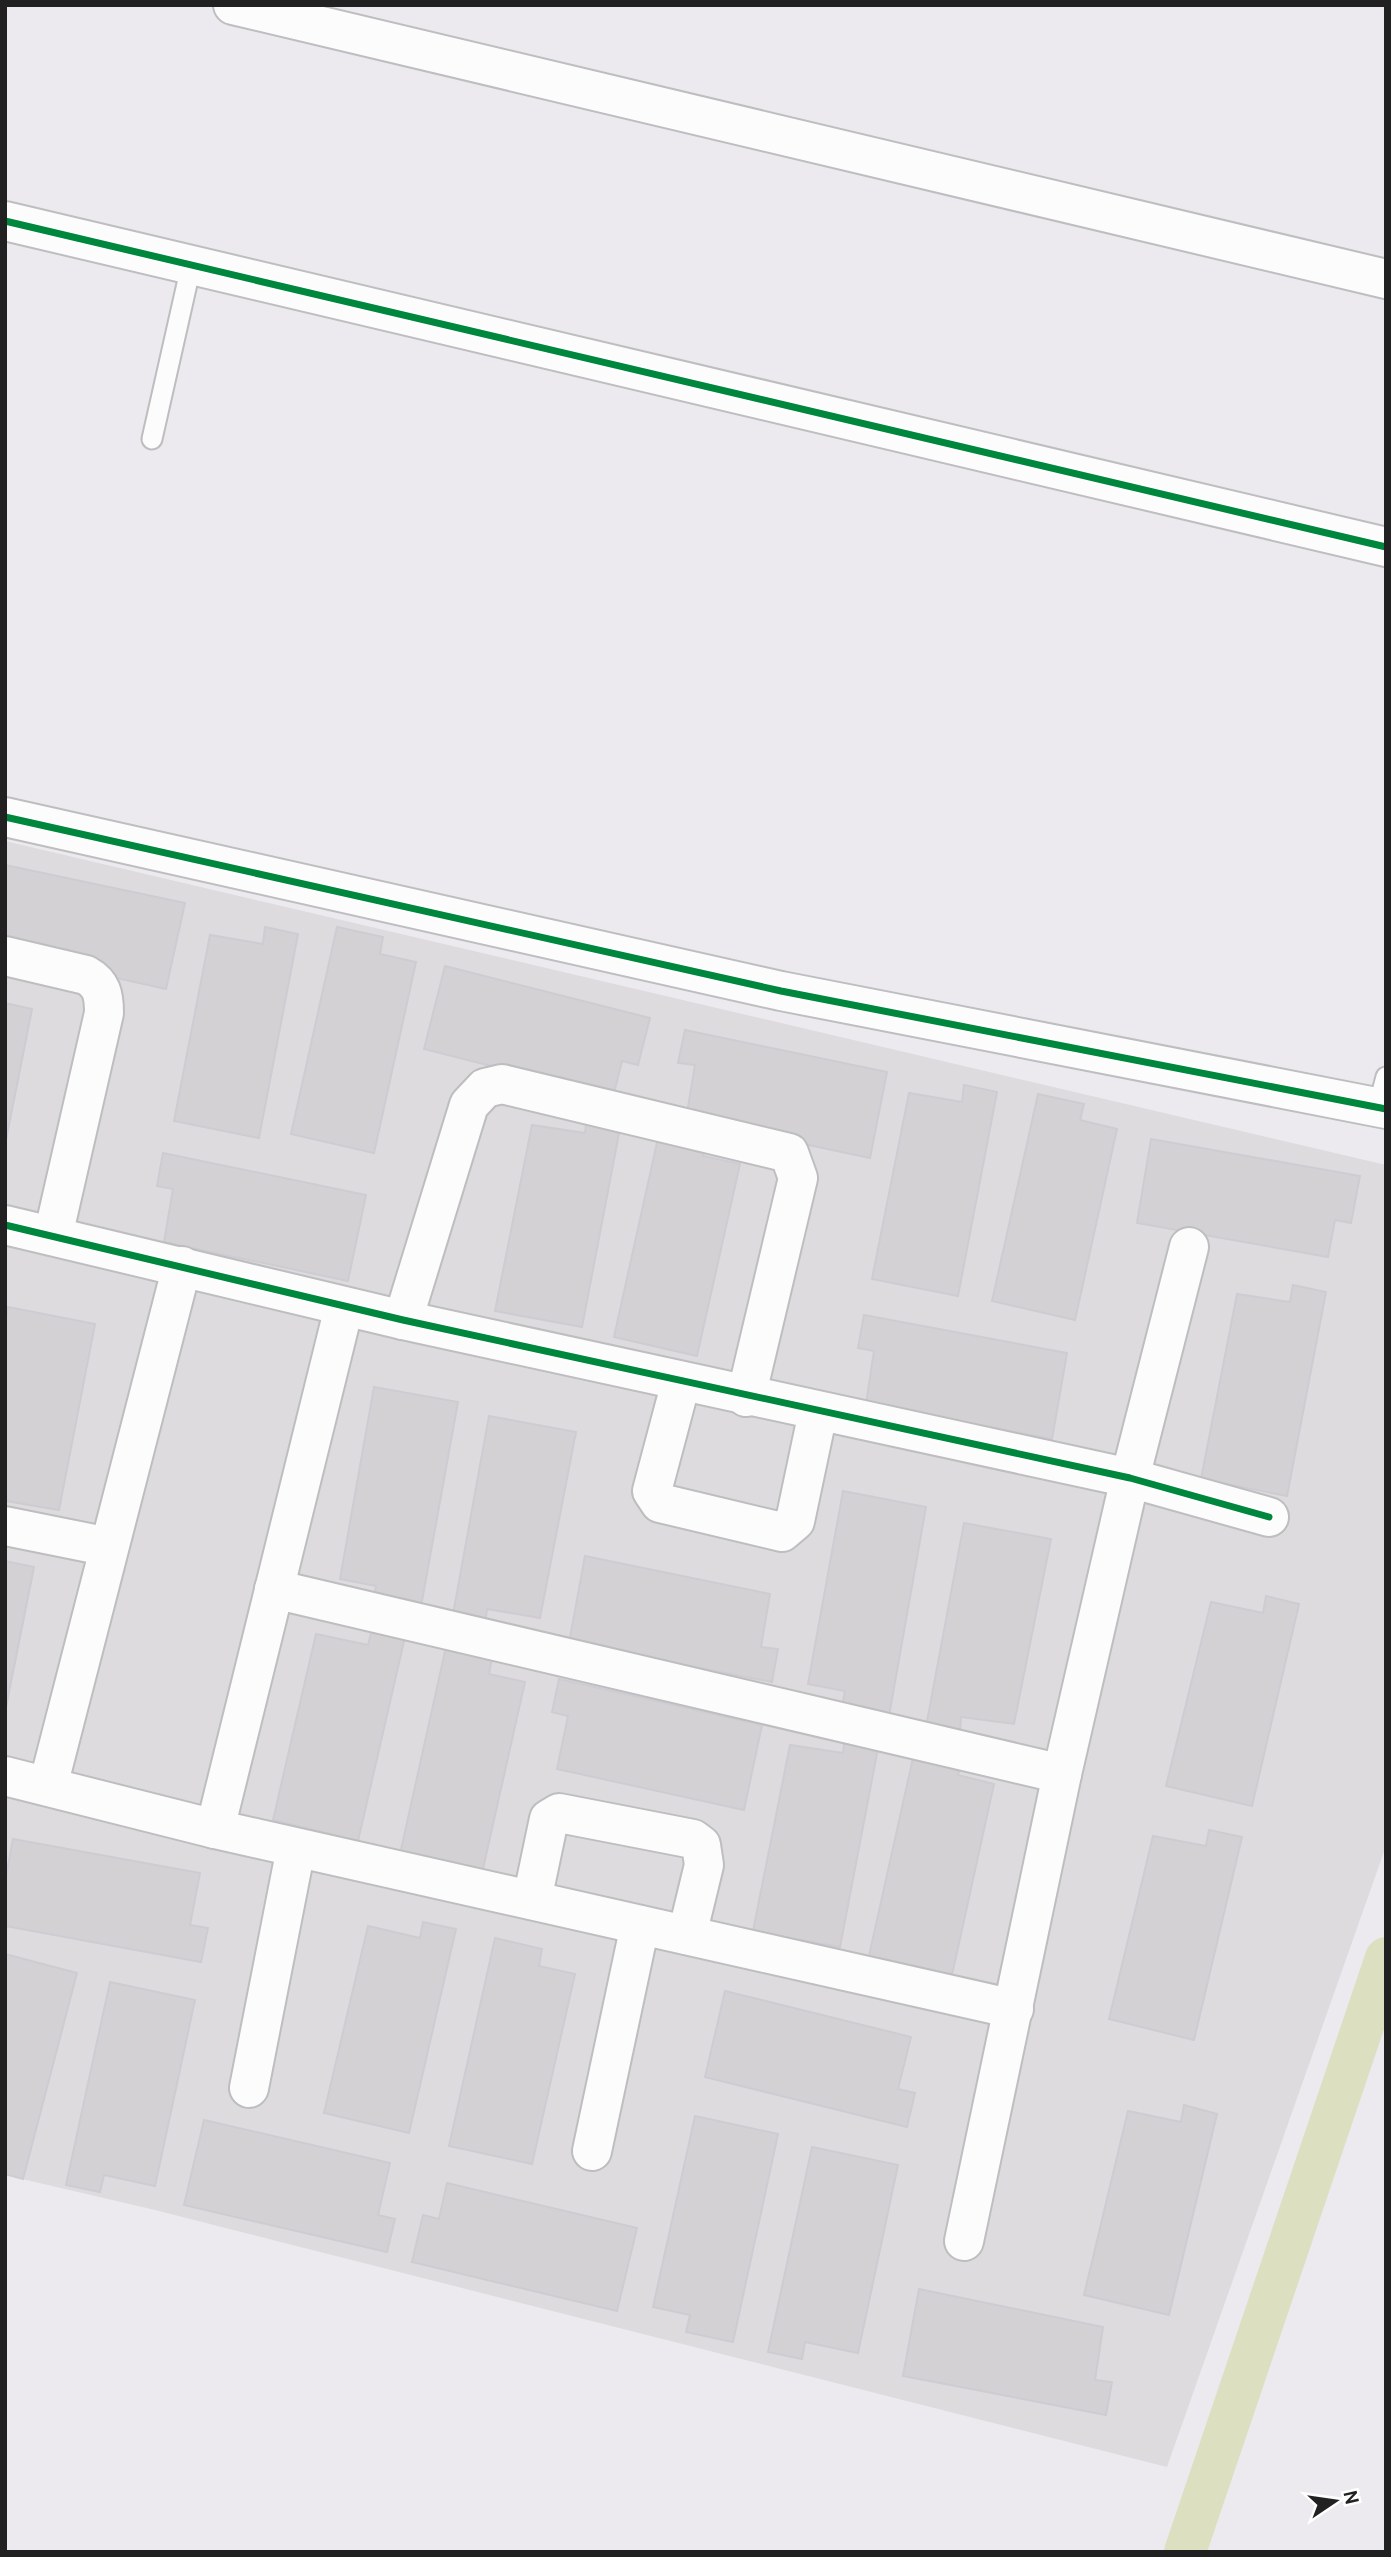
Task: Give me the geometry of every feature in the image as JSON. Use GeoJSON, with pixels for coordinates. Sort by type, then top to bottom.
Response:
{"type":"FeatureCollection","features":[{"type":"Feature","properties":{"kind":"street"},"geometry":{"type":"LineString","coordinates":[[233,5],[1386,279]]}},
{"type":"Feature","properties":{"kind":"street"},"geometry":{"type":"LineString","coordinates":[[5,221],[1386,547]]}},
{"type":"Feature","properties":{"kind":"street"},"geometry":{"type":"LineString","coordinates":[[5,817],[781,991],[1384,1093]]}},
{"type":"Feature","properties":{"kind":"street"},"geometry":{"type":"LineString","coordinates":[[5,956],[86,975],[96,981],[104,1000],[104,1013],[52,1236]]}},
{"type":"Feature","properties":{"kind":"street"},"geometry":{"type":"LineString","coordinates":[[403,1320],[469,1105],[485,1088],[502,1084],[789,1153],[798,1178],[746,1397]]}},
{"type":"Feature","properties":{"kind":"street"},"geometry":{"type":"LineString","coordinates":[[5,1225],[344,1307],[746,1397],[1130,1478],[1269,1517]]}},
{"type":"Feature","properties":{"kind":"street"},"geometry":{"type":"LineString","coordinates":[[964,2241],[1062,1774],[1130,1478],[1189,1247]]}},
{"type":"Feature","properties":{"kind":"street"},"geometry":{"type":"LineString","coordinates":[[48,1786],[182,1266]]}},
{"type":"Feature","properties":{"kind":"street"},"geometry":{"type":"LineString","coordinates":[[215,1829],[344,1307]]}},
{"type":"Feature","properties":{"kind":"street"},"geometry":{"type":"LineString","coordinates":[[681,1382],[652,1491],[655,1499],[660,1503],[782,1532],[794,1521],[818,1412]]}},
{"type":"Feature","properties":{"kind":"street"},"geometry":{"type":"LineString","coordinates":[[5,1526],[109,1547]]}},
{"type":"Feature","properties":{"kind":"street"},"geometry":{"type":"LineString","coordinates":[[274,1589],[1062,1774]]}},
{"type":"Feature","properties":{"kind":"street"},"geometry":{"type":"LineString","coordinates":[[5,1776],[215,1829],[1014,2009]]}},
{"type":"Feature","properties":{"kind":"street"},"geometry":{"type":"LineString","coordinates":[[532,1900],[549,1819],[559,1813],[693,1839],[701,1845],[704,1865],[687,1935]]}},
{"type":"Feature","properties":{"kind":"street"},"geometry":{"type":"LineString","coordinates":[[249,2088],[296,1847]]}},
{"type":"Feature","properties":{"kind":"street"},"geometry":{"type":"LineString","coordinates":[[592,2151],[640,1925]]}},
{"type":"Feature","properties":{"kind":"lane"},"geometry":{"type":"LineString","coordinates":[[152,439],[191,266]]}},
{"type":"Feature","properties":{"kind":"shaded area"},"geometry":{"type":"Polygon","coordinates":[[[5,841],[1386,1165],[1386,1846],[1167,2467],[155,2210],[5,2175],[5,841]]]}},
{"type":"Feature","properties":{"kind":"building"},"geometry":{"type":"Polygon","coordinates":[[[5,865],[185,903],[166,989],[5,953],[5,865]]]}},
{"type":"Feature","properties":{"kind":"building"},"geometry":{"type":"Polygon","coordinates":[[[265,927],[298,934],[259,1138],[174,1121],[210,935],[263,944],[265,927]]]}},
{"type":"Feature","properties":{"kind":"building"},"geometry":{"type":"Polygon","coordinates":[[[337,927],[383,937],[380,954],[416,962],[374,1153],[291,1134],[337,927]]]}},
{"type":"Feature","properties":{"kind":"building"},"geometry":{"type":"Polygon","coordinates":[[[445,966],[650,1018],[638,1065],[622,1061],[613,1097],[424,1049],[445,966]]]}},
{"type":"Feature","properties":{"kind":"building"},"geometry":{"type":"Polygon","coordinates":[[[5,1003],[32,1009],[5,1145],[5,1003]]]}},
{"type":"Feature","properties":{"kind":"building"},"geometry":{"type":"Polygon","coordinates":[[[685,1030],[887,1072],[870,1158],[686,1119],[695,1065],[678,1063],[685,1030]]]}},
{"type":"Feature","properties":{"kind":"building"},"geometry":{"type":"Polygon","coordinates":[[[964,1085],[997,1092],[958,1296],[872,1279],[909,1093],[962,1102],[964,1085]]]}},
{"type":"Feature","properties":{"kind":"building"},"geometry":{"type":"Polygon","coordinates":[[[1038,1094],[1084,1104],[1080,1120],[1117,1129],[1075,1320],[992,1301],[1038,1094]]]}},
{"type":"Feature","properties":{"kind":"building"},"geometry":{"type":"Polygon","coordinates":[[[587,1116],[621,1123],[582,1327],[495,1311],[532,1125],[585,1133],[587,1116]]]}},
{"type":"Feature","properties":{"kind":"building"},"geometry":{"type":"Polygon","coordinates":[[[660,1129],[707,1140],[703,1156],[740,1164],[697,1356],[614,1337],[660,1129]]]}},
{"type":"Feature","properties":{"kind":"building"},"geometry":{"type":"Polygon","coordinates":[[[1151,1139],[1360,1176],[1351,1223],[1335,1220],[1328,1257],[1137,1223],[1151,1139]]]}},
{"type":"Feature","properties":{"kind":"building"},"geometry":{"type":"Polygon","coordinates":[[[163,1153],[366,1195],[348,1281],[164,1242],[173,1189],[157,1186],[163,1153]]]}},
{"type":"Feature","properties":{"kind":"building"},"geometry":{"type":"Polygon","coordinates":[[[1293,1285],[1326,1292],[1287,1496],[1201,1479],[1237,1294],[1290,1302],[1293,1285]]]}},
{"type":"Feature","properties":{"kind":"building"},"geometry":{"type":"Polygon","coordinates":[[[8,1307],[95,1324],[59,1510],[6,1501],[5,1506],[5,1324],[8,1307]]]}},
{"type":"Feature","properties":{"kind":"building"},"geometry":{"type":"Polygon","coordinates":[[[864,1315],[1067,1353],[1052,1439],[866,1404],[874,1351],[858,1348],[864,1315]]]}},
{"type":"Feature","properties":{"kind":"building"},"geometry":{"type":"Polygon","coordinates":[[[374,1387],[458,1402],[420,1612],[373,1602],[376,1586],[340,1579],[374,1387]]]}},
{"type":"Feature","properties":{"kind":"building"},"geometry":{"type":"Polygon","coordinates":[[[489,1416],[576,1432],[540,1618],[487,1609],[485,1626],[452,1620],[489,1416]]]}},
{"type":"Feature","properties":{"kind":"building"},"geometry":{"type":"Polygon","coordinates":[[[843,1491],[926,1507],[889,1716],[842,1707],[845,1691],[808,1684],[843,1491]]]}},
{"type":"Feature","properties":{"kind":"building"},"geometry":{"type":"Polygon","coordinates":[[[964,1523],[1051,1539],[1014,1724],[961,1717],[960,1733],[926,1727],[964,1523]]]}},
{"type":"Feature","properties":{"kind":"building"},"geometry":{"type":"Polygon","coordinates":[[[585,1556],[770,1594],[761,1647],[778,1649],[772,1682],[569,1643],[585,1556]]]}},
{"type":"Feature","properties":{"kind":"building"},"geometry":{"type":"Polygon","coordinates":[[[5,1561],[34,1567],[5,1712],[5,1561]]]}},
{"type":"Feature","properties":{"kind":"building"},"geometry":{"type":"Polygon","coordinates":[[[1266,1596],[1299,1604],[1252,1806],[1166,1786],[1211,1602],[1263,1613],[1266,1596]]]}},
{"type":"Feature","properties":{"kind":"building"},"geometry":{"type":"Polygon","coordinates":[[[372,1629],[405,1637],[358,1841],[273,1820],[316,1634],[368,1645],[372,1629]]]}},
{"type":"Feature","properties":{"kind":"building"},"geometry":{"type":"Polygon","coordinates":[[[446,1647],[492,1658],[489,1674],[525,1682],[482,1873],[400,1854],[446,1647]]]}},
{"type":"Feature","properties":{"kind":"building"},"geometry":{"type":"Polygon","coordinates":[[[559,1679],[762,1725],[744,1810],[557,1769],[568,1716],[552,1712],[559,1679]]]}},
{"type":"Feature","properties":{"kind":"building"},"geometry":{"type":"Polygon","coordinates":[[[845,1737],[879,1743],[840,1947],[753,1931],[790,1745],[843,1753],[845,1737]]]}},
{"type":"Feature","properties":{"kind":"building"},"geometry":{"type":"Polygon","coordinates":[[[915,1749],[962,1759],[958,1775],[994,1784],[952,1975],[869,1956],[915,1749]]]}},
{"type":"Feature","properties":{"kind":"building"},"geometry":{"type":"Polygon","coordinates":[[[1209,1830],[1242,1837],[1194,2040],[1109,2019],[1153,1836],[1206,1846],[1209,1830]]]}},
{"type":"Feature","properties":{"kind":"building"},"geometry":{"type":"Polygon","coordinates":[[[13,1839],[200,1873],[190,1925],[208,1928],[201,1962],[5,1926],[5,1882],[13,1839]]]}},
{"type":"Feature","properties":{"kind":"building"},"geometry":{"type":"Polygon","coordinates":[[[423,1922],[456,1929],[409,2133],[324,2113],[368,1926],[420,1938],[423,1922]]]}},
{"type":"Feature","properties":{"kind":"building"},"geometry":{"type":"Polygon","coordinates":[[[495,1938],[542,1949],[539,1966],[575,1974],[532,2164],[449,2146],[495,1938]]]}},
{"type":"Feature","properties":{"kind":"building"},"geometry":{"type":"Polygon","coordinates":[[[5,1954],[77,1973],[23,2179],[5,2174],[5,1954]]]}},
{"type":"Feature","properties":{"kind":"building"},"geometry":{"type":"Polygon","coordinates":[[[110,1982],[195,2000],[155,2186],[104,2175],[100,2192],[66,2185],[110,1982]]]}},
{"type":"Feature","properties":{"kind":"building"},"geometry":{"type":"Polygon","coordinates":[[[725,1991],[911,2037],[898,2089],[915,2093],[907,2127],[705,2077],[725,1991]]]}},
{"type":"Feature","properties":{"kind":"building"},"geometry":{"type":"Polygon","coordinates":[[[1184,2105],[1217,2114],[1169,2315],[1084,2295],[1128,2111],[1181,2122],[1184,2105]]]}},
{"type":"Feature","properties":{"kind":"building"},"geometry":{"type":"Polygon","coordinates":[[[695,2116],[778,2134],[733,2342],[686,2332],[690,2315],[653,2307],[695,2116]]]}},
{"type":"Feature","properties":{"kind":"building"},"geometry":{"type":"Polygon","coordinates":[[[204,2120],[390,2163],[378,2215],[395,2219],[387,2252],[184,2205],[204,2120]]]}},
{"type":"Feature","properties":{"kind":"building"},"geometry":{"type":"Polygon","coordinates":[[[812,2147],[898,2165],[858,2353],[805,2342],[802,2359],[768,2352],[812,2147]]]}},
{"type":"Feature","properties":{"kind":"building"},"geometry":{"type":"Polygon","coordinates":[[[447,2183],[637,2228],[617,2311],[412,2262],[423,2215],[439,2219],[447,2183]]]}},
{"type":"Feature","properties":{"kind":"building"},"geometry":{"type":"Polygon","coordinates":[[[919,2289],[1103,2327],[1095,2380],[1112,2382],[1106,2415],[903,2376],[919,2289]]]}},
{"type":"Feature","properties":{"kind":"waterway"},"geometry":{"type":"LineString","coordinates":[[1185,2552],[1386,1958]]}},
{"type":"Feature","properties":{"kind":"cycle path"},"geometry":{"type":"LineString","coordinates":[[5,221],[1386,547]]}},
{"type":"Feature","properties":{"kind":"cycle path"},"geometry":{"type":"LineString","coordinates":[[5,817],[781,991],[1386,1109]]}},
{"type":"Feature","properties":{"kind":"cycle path"},"geometry":{"type":"LineString","coordinates":[[5,1225],[403,1320],[1130,1478],[1269,1517]]}}]}
